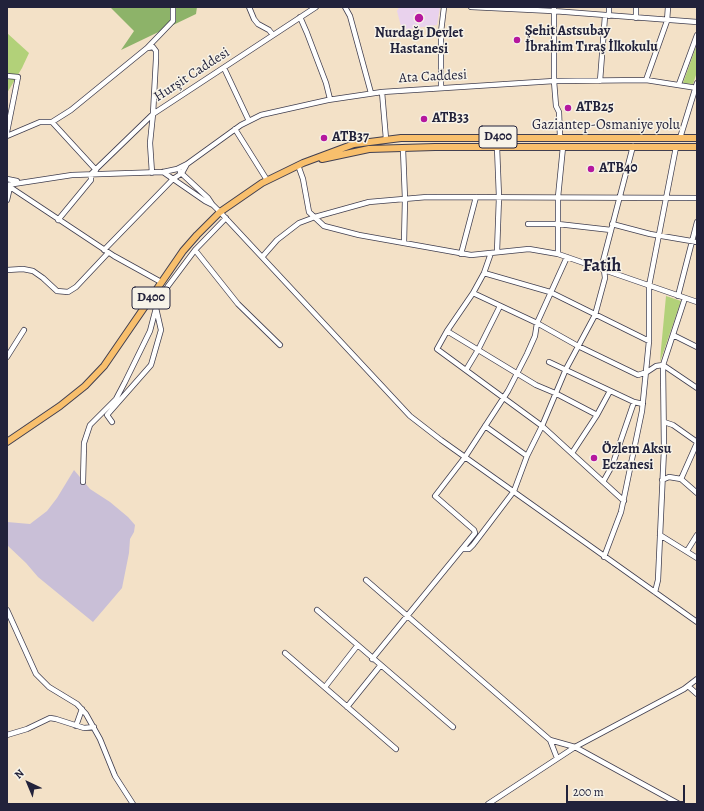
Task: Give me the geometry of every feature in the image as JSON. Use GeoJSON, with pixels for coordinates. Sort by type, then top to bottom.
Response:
{"type":"FeatureCollection","features":[{"type":"Feature","properties":{"kind":"highway","name":"Gaziantep-Osmaniye yolu"},"geometry":{"type":"LineString","coordinates":[[7,442],[32,426],[85,386],[104,366],[133,326],[161,282],[188,246],[220,212],[267,180],[300,164],[354,144],[401,138],[697,138]]}},
{"type":"Feature","properties":{"kind":"highway","name":"Gaziantep-Osmaniye yolu"},"geometry":{"type":"LineString","coordinates":[[300,164],[369,149],[435,147],[697,147]]}},
{"type":"Feature","properties":{"kind":"street"},"geometry":{"type":"LineString","coordinates":[[7,136],[40,122],[52,122],[70,110],[154,41],[173,21],[173,7]]}},
{"type":"Feature","properties":{"kind":"street"},"geometry":{"type":"LineString","coordinates":[[249,7],[258,24],[269,30],[273,35]]}},
{"type":"Feature","properties":{"kind":"street","name":"Hurşit Caddesi"},"geometry":{"type":"LineString","coordinates":[[91,174],[153,114],[316,7]]}},
{"type":"Feature","properties":{"kind":"street"},"geometry":{"type":"LineString","coordinates":[[344,7],[350,16],[371,93]]}},
{"type":"Feature","properties":{"kind":"street"},"geometry":{"type":"LineString","coordinates":[[441,88],[444,7]]}},
{"type":"Feature","properties":{"kind":"street"},"geometry":{"type":"LineString","coordinates":[[471,7],[553,9],[607,16],[697,22]]}},
{"type":"Feature","properties":{"kind":"street"},"geometry":{"type":"LineString","coordinates":[[600,81],[609,7]]}},
{"type":"Feature","properties":{"kind":"street"},"geometry":{"type":"LineString","coordinates":[[636,7],[636,18]]}},
{"type":"Feature","properties":{"kind":"street"},"geometry":{"type":"LineString","coordinates":[[646,80],[667,21],[668,7]]}},
{"type":"Feature","properties":{"kind":"street"},"geometry":{"type":"LineString","coordinates":[[553,9],[554,81],[556,106],[559,112],[560,137]]}},
{"type":"Feature","properties":{"kind":"street"},"geometry":{"type":"LineString","coordinates":[[300,17],[326,83],[330,99]]}},
{"type":"Feature","properties":{"kind":"street"},"geometry":{"type":"LineString","coordinates":[[679,84],[697,35]]}},
{"type":"Feature","properties":{"kind":"street"},"geometry":{"type":"LineString","coordinates":[[152,173],[150,143],[156,51],[153,47],[154,41]]}},
{"type":"Feature","properties":{"kind":"street"},"geometry":{"type":"LineString","coordinates":[[147,48],[153,47]]}},
{"type":"Feature","properties":{"kind":"street"},"geometry":{"type":"LineString","coordinates":[[224,68],[249,121]]}},
{"type":"Feature","properties":{"kind":"street"},"geometry":{"type":"LineString","coordinates":[[7,76],[18,77],[7,132]]}},
{"type":"Feature","properties":{"kind":"street","name":"Ata Caddesi"},"geometry":{"type":"LineString","coordinates":[[188,164],[235,129],[261,115],[330,99],[382,92],[554,81],[646,80],[696,86]]}},
{"type":"Feature","properties":{"kind":"street"},"geometry":{"type":"LineString","coordinates":[[680,138],[696,86]]}},
{"type":"Feature","properties":{"kind":"street"},"geometry":{"type":"LineString","coordinates":[[382,92],[386,139]]}},
{"type":"Feature","properties":{"kind":"street"},"geometry":{"type":"LineString","coordinates":[[52,122],[96,170]]}},
{"type":"Feature","properties":{"kind":"street"},"geometry":{"type":"LineString","coordinates":[[235,129],[267,180]]}},
{"type":"Feature","properties":{"kind":"street"},"geometry":{"type":"LineString","coordinates":[[463,549],[468,549],[473,545],[514,491],[527,456],[542,426],[566,369],[595,315],[604,278],[604,270],[602,265],[633,146]]}},
{"type":"Feature","properties":{"kind":"street"},"geometry":{"type":"LineString","coordinates":[[497,147],[499,198],[497,252]]}},
{"type":"Feature","properties":{"kind":"street"},"geometry":{"type":"LineString","coordinates":[[558,254],[558,197],[563,147]]}},
{"type":"Feature","properties":{"kind":"street"},"geometry":{"type":"LineString","coordinates":[[604,557],[624,501],[643,404],[650,341],[649,286],[676,147]]}},
{"type":"Feature","properties":{"kind":"street"},"geometry":{"type":"LineString","coordinates":[[403,149],[405,199],[404,243]]}},
{"type":"Feature","properties":{"kind":"street"},"geometry":{"type":"LineString","coordinates":[[8,186],[19,182],[72,175],[163,172],[177,169],[188,164]]}},
{"type":"Feature","properties":{"kind":"street"},"geometry":{"type":"LineString","coordinates":[[7,270],[23,269],[33,272],[43,278],[56,291],[68,292],[76,287],[106,251],[173,179],[182,173],[188,164]]}},
{"type":"Feature","properties":{"kind":"street"},"geometry":{"type":"LineString","coordinates":[[300,164],[309,212],[324,226],[359,235],[461,254],[471,255],[529,248],[558,254],[697,302]]}},
{"type":"Feature","properties":{"kind":"street"},"geometry":{"type":"LineString","coordinates":[[177,169],[208,198],[212,205]]}},
{"type":"Feature","properties":{"kind":"street"},"geometry":{"type":"LineString","coordinates":[[163,172],[220,212],[263,256],[400,406],[423,426],[604,557],[697,620]]}},
{"type":"Feature","properties":{"kind":"street"},"geometry":{"type":"LineString","coordinates":[[58,220],[91,180],[91,174]]}},
{"type":"Feature","properties":{"kind":"street"},"geometry":{"type":"LineString","coordinates":[[7,179],[19,182]]}},
{"type":"Feature","properties":{"kind":"street"},"geometry":{"type":"LineString","coordinates":[[8,186],[106,251],[161,282]]}},
{"type":"Feature","properties":{"kind":"street"},"geometry":{"type":"LineString","coordinates":[[7,200],[8,186]]}},
{"type":"Feature","properties":{"kind":"street"},"geometry":{"type":"LineString","coordinates":[[263,256],[277,240],[299,223],[369,202],[426,197],[697,198]]}},
{"type":"Feature","properties":{"kind":"street"},"geometry":{"type":"LineString","coordinates":[[461,254],[476,197]]}},
{"type":"Feature","properties":{"kind":"street"},"geometry":{"type":"LineString","coordinates":[[83,482],[84,443],[90,425],[116,400],[150,331],[156,308],[168,286],[195,250],[226,218]]}},
{"type":"Feature","properties":{"kind":"street"},"geometry":{"type":"LineString","coordinates":[[678,296],[697,222]]}},
{"type":"Feature","properties":{"kind":"street"},"geometry":{"type":"LineString","coordinates":[[528,224],[612,227],[697,242]]}},
{"type":"Feature","properties":{"kind":"street"},"geometry":{"type":"LineString","coordinates":[[195,250],[238,304],[280,345]]}},
{"type":"Feature","properties":{"kind":"street"},"geometry":{"type":"LineString","coordinates":[[491,253],[484,273],[473,293],[447,331],[437,349],[542,426],[624,501]]}},
{"type":"Feature","properties":{"kind":"street"},"geometry":{"type":"LineString","coordinates":[[372,659],[475,533],[475,531],[435,496],[465,457],[517,374],[535,336],[537,323],[550,292],[567,257]]}},
{"type":"Feature","properties":{"kind":"street"},"geometry":{"type":"LineString","coordinates":[[484,273],[550,292],[650,341]]}},
{"type":"Feature","properties":{"kind":"street"},"geometry":{"type":"LineString","coordinates":[[473,293],[537,323],[578,346],[638,375],[647,372],[656,366],[663,365],[697,388]]}},
{"type":"Feature","properties":{"kind":"street"},"geometry":{"type":"LineString","coordinates":[[655,592],[658,580],[662,480],[664,422],[663,365],[685,298]]}},
{"type":"Feature","properties":{"kind":"street"},"geometry":{"type":"LineString","coordinates":[[466,370],[478,350],[500,306]]}},
{"type":"Feature","properties":{"kind":"street"},"geometry":{"type":"LineString","coordinates":[[112,422],[107,415],[151,365],[161,330],[156,308]]}},
{"type":"Feature","properties":{"kind":"street"},"geometry":{"type":"LineString","coordinates":[[7,357],[24,330]]}},
{"type":"Feature","properties":{"kind":"street"},"geometry":{"type":"LineString","coordinates":[[447,331],[536,385],[597,415]]}},
{"type":"Feature","properties":{"kind":"street"},"geometry":{"type":"LineString","coordinates":[[673,336],[697,347]]}},
{"type":"Feature","properties":{"kind":"street"},"geometry":{"type":"LineString","coordinates":[[549,362],[634,402],[643,404]]}},
{"type":"Feature","properties":{"kind":"street"},"geometry":{"type":"LineString","coordinates":[[572,453],[597,415],[610,391]]}},
{"type":"Feature","properties":{"kind":"street"},"geometry":{"type":"LineString","coordinates":[[603,482],[612,466],[634,402]]}},
{"type":"Feature","properties":{"kind":"street"},"geometry":{"type":"LineString","coordinates":[[664,422],[672,425],[697,442],[681,479]]}},
{"type":"Feature","properties":{"kind":"street"},"geometry":{"type":"LineString","coordinates":[[485,426],[527,456]]}},
{"type":"Feature","properties":{"kind":"street"},"geometry":{"type":"LineString","coordinates":[[662,480],[670,477],[681,479],[697,493]]}},
{"type":"Feature","properties":{"kind":"street"},"geometry":{"type":"LineString","coordinates":[[660,535],[697,558]]}},
{"type":"Feature","properties":{"kind":"street"},"geometry":{"type":"LineString","coordinates":[[687,551],[697,535]]}},
{"type":"Feature","properties":{"kind":"street"},"geometry":{"type":"LineString","coordinates":[[366,580],[550,740],[575,747],[679,804]]}},
{"type":"Feature","properties":{"kind":"street"},"geometry":{"type":"LineString","coordinates":[[7,610],[38,677],[49,687],[67,697],[82,709],[100,739],[115,776],[134,804]]}},
{"type":"Feature","properties":{"kind":"street"},"geometry":{"type":"LineString","coordinates":[[317,610],[380,666],[453,727]]}},
{"type":"Feature","properties":{"kind":"street"},"geometry":{"type":"LineString","coordinates":[[325,687],[357,646]]}},
{"type":"Feature","properties":{"kind":"street"},"geometry":{"type":"LineString","coordinates":[[285,653],[396,749]]}},
{"type":"Feature","properties":{"kind":"street"},"geometry":{"type":"LineString","coordinates":[[347,707],[380,666]]}},
{"type":"Feature","properties":{"kind":"street"},"geometry":{"type":"LineString","coordinates":[[488,804],[575,747],[688,686],[697,679]]}},
{"type":"Feature","properties":{"kind":"street"},"geometry":{"type":"LineString","coordinates":[[688,686],[697,694]]}},
{"type":"Feature","properties":{"kind":"street"},"geometry":{"type":"LineString","coordinates":[[76,726],[82,709]]}},
{"type":"Feature","properties":{"kind":"street"},"geometry":{"type":"LineString","coordinates":[[7,735],[27,729],[50,718],[88,729],[94,727]]}},
{"type":"Feature","properties":{"kind":"street"},"geometry":{"type":"LineString","coordinates":[[550,740],[557,758]]}},
{"type":"Feature","properties":{"kind":"shaded area","name":"Nurdağı Devlet Hastanesi"},"geometry":{"type":"Polygon","coordinates":[[[399,7],[440,7],[437,25],[402,30],[397,11],[399,7]]]}},
{"type":"Feature","properties":{"kind":"shaded area"},"geometry":{"type":"Polygon","coordinates":[[[74,470],[90,489],[110,502],[135,525],[134,532],[130,539],[129,553],[122,588],[93,622],[38,577],[7,545],[7,522],[30,524],[47,511],[57,498],[74,470]]]}},
{"type":"Feature","properties":{"kind":"green space"},"geometry":{"type":"Polygon","coordinates":[[[110,7],[197,7],[196,14],[121,50],[134,31],[110,7]]]}},
{"type":"Feature","properties":{"kind":"green space"},"geometry":{"type":"Polygon","coordinates":[[[7,33],[29,53],[7,93],[7,33]]]}},
{"type":"Feature","properties":{"kind":"green space"},"geometry":{"type":"Polygon","coordinates":[[[697,44],[697,72],[693,84],[683,83],[697,44]]]}},
{"type":"Feature","properties":{"kind":"green space"},"geometry":{"type":"Polygon","coordinates":[[[666,296],[681,301],[660,362],[661,349],[666,296]]]}},
{"type":"Feature","properties":{"kind":"place","name":"Nurdağı Devlet Hastanesi"},"geometry":{"type":"Point","coordinates":[419,18]}},
{"type":"Feature","properties":{"kind":"place","name":"Şehit Astsubay İbrahim Tıraş İlkokulu"},"geometry":{"type":"Point","coordinates":[517,40]}},
{"type":"Feature","properties":{"kind":"place","name":"ATB25"},"geometry":{"type":"Point","coordinates":[568,108]}},
{"type":"Feature","properties":{"kind":"place","name":"ATB33"},"geometry":{"type":"Point","coordinates":[424,119]}},
{"type":"Feature","properties":{"kind":"place","name":"ATB37"},"geometry":{"type":"Point","coordinates":[324,138]}},
{"type":"Feature","properties":{"kind":"place","name":"ATB40"},"geometry":{"type":"Point","coordinates":[591,169]}},
{"type":"Feature","properties":{"kind":"place","name":"Özlem Aksu Eczanesi"},"geometry":{"type":"Point","coordinates":[594,458]}},
{"type":"Feature","properties":{"kind":"district","name":"Fatih"},"geometry":{"type":"Point","coordinates":[602,267]}}]}
